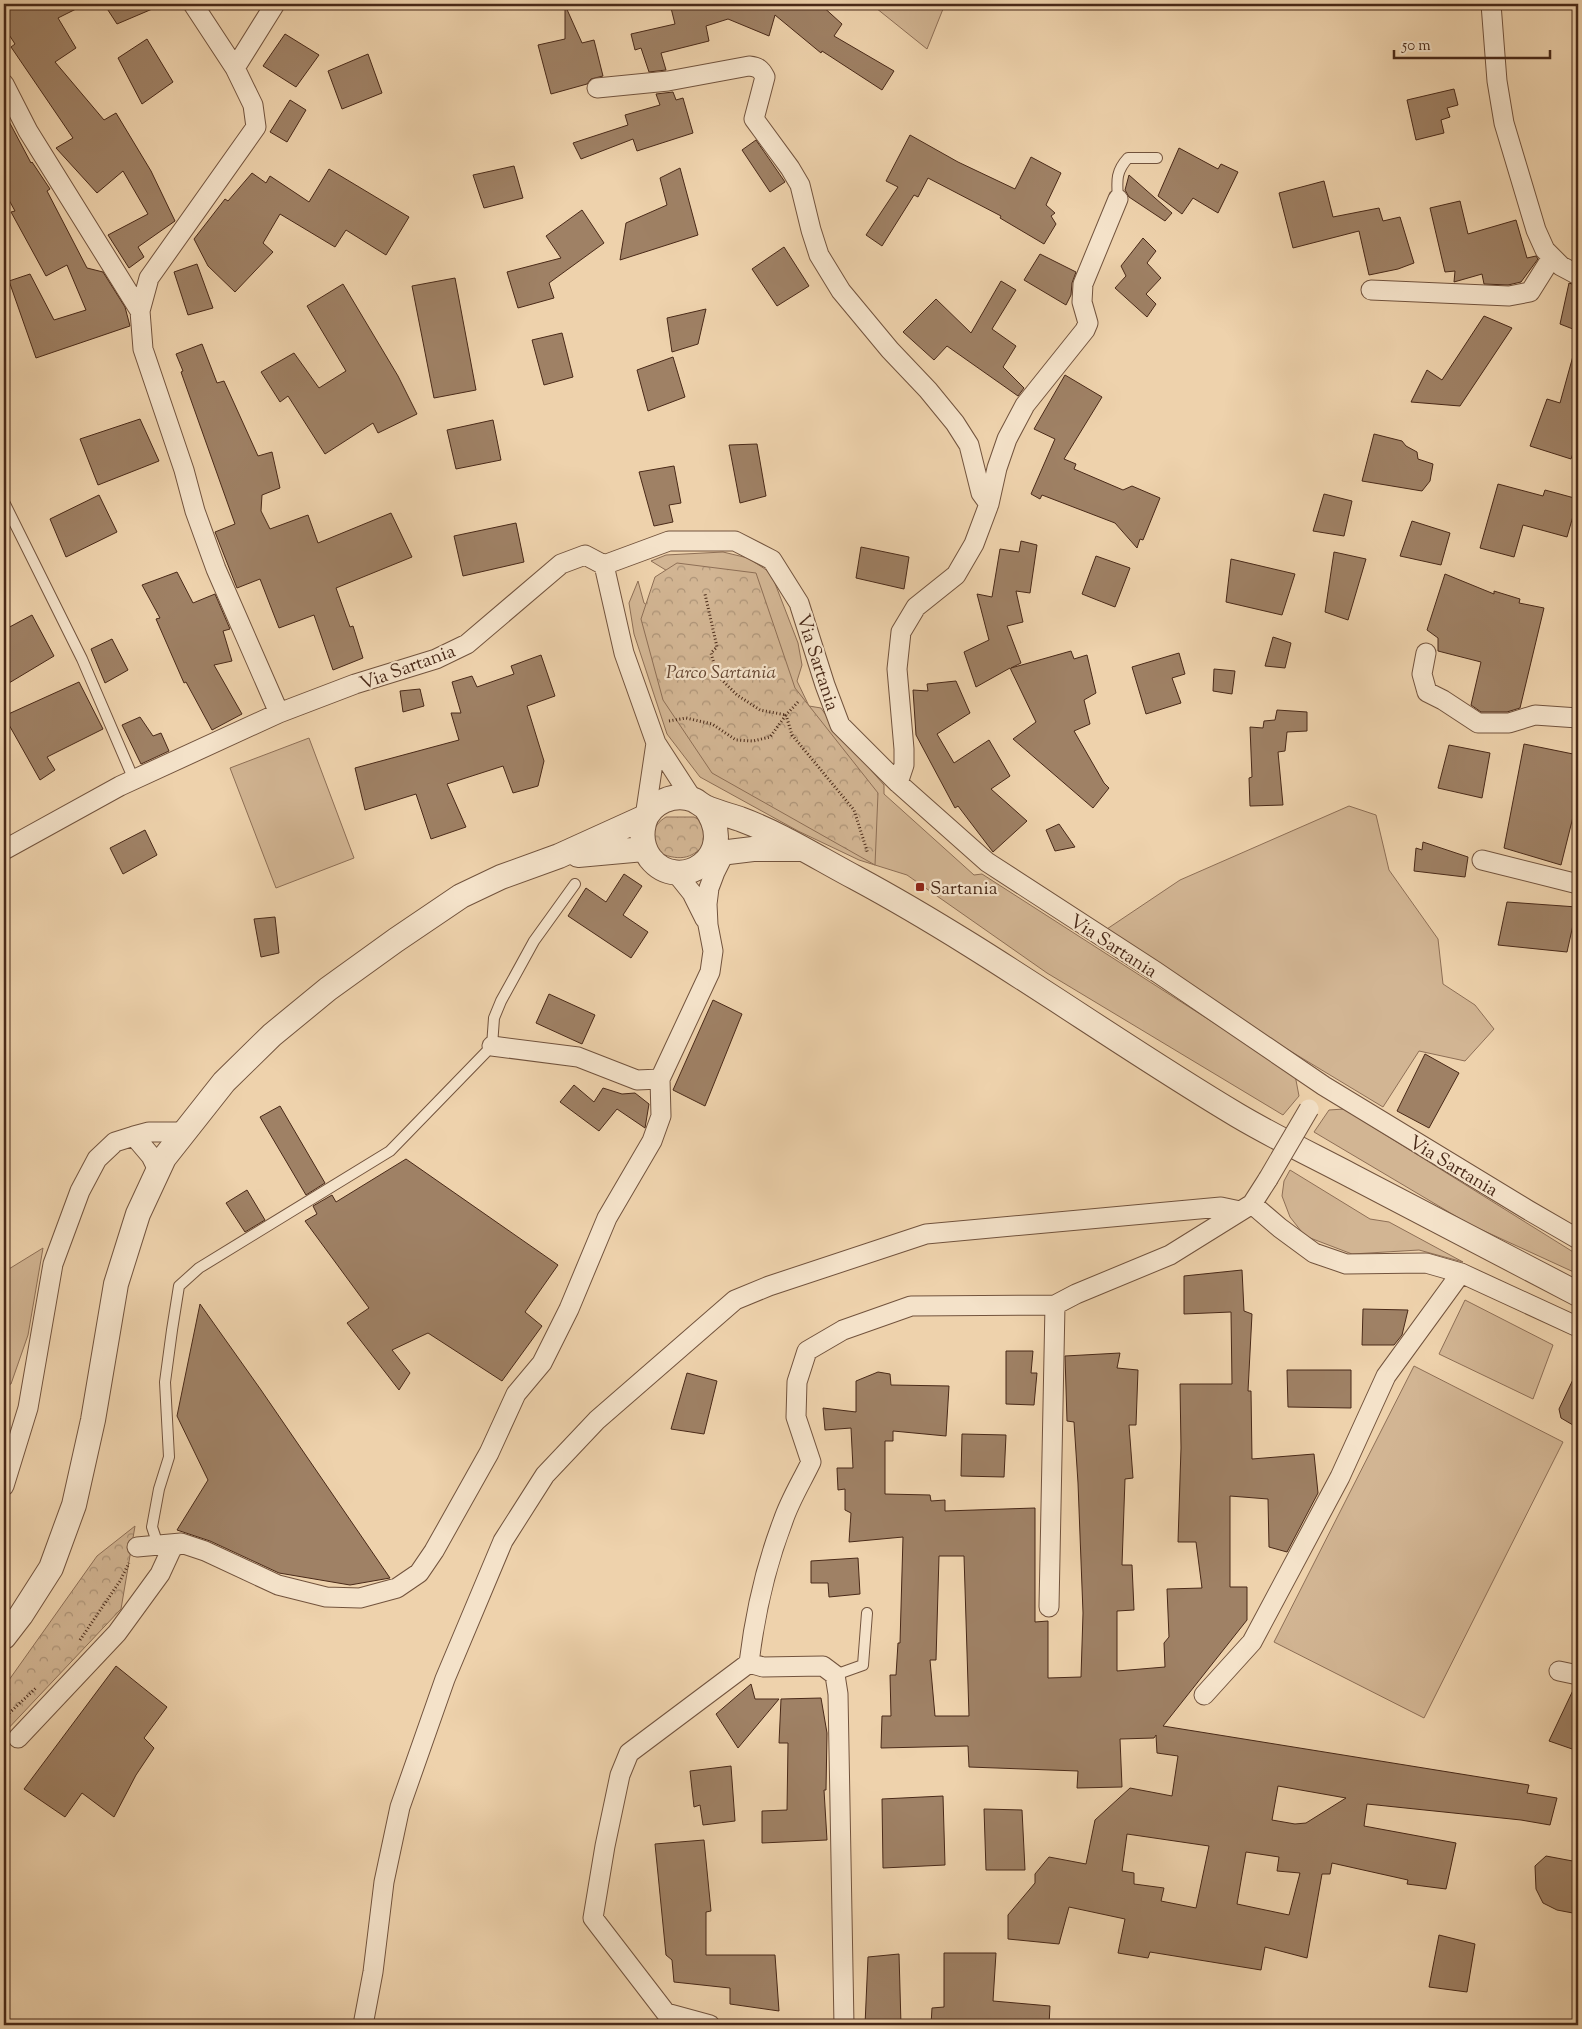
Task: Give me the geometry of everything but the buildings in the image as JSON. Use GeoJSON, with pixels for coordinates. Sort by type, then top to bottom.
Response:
{"type":"FeatureCollection","features":[{"type":"Feature","properties":{"kind":"street"},"geometry":{"type":"LineString","coordinates":[[193,4],[235,68],[253,105],[256,127],[149,278],[140,312],[143,350],[216,569],[279,713]]}},
{"type":"Feature","properties":{"kind":"street"},"geometry":{"type":"LineString","coordinates":[[235,68],[275,4]]}},
{"type":"Feature","properties":{"kind":"street"},"geometry":{"type":"LineString","coordinates":[[1491,4],[1497,81],[1504,123],[1536,230],[1545,250],[1561,266],[1578,275]]}},
{"type":"Feature","properties":{"kind":"street"},"geometry":{"type":"LineString","coordinates":[[597,88],[668,81],[749,66],[756,66],[762,70],[765,77],[754,119],[790,168],[800,185],[819,255],[842,290],[890,350],[928,390],[955,423],[968,445],[981,493],[989,504]]}},
{"type":"Feature","properties":{"kind":"street"},"geometry":{"type":"LineString","coordinates":[[4,84],[28,131],[140,312]]}},
{"type":"Feature","properties":{"kind":"street"},"geometry":{"type":"LineString","coordinates":[[898,783],[904,765],[897,669],[902,632],[916,607],[956,575],[974,544],[989,504],[997,468],[1007,439],[1025,405],[1085,330],[1088,323],[1082,302],[1083,284],[1118,200]]}},
{"type":"Feature","properties":{"kind":"street"},"geometry":{"type":"LineString","coordinates":[[1371,290],[1509,296],[1530,292],[1552,257]]}},
{"type":"Feature","properties":{"kind":"street","name":"Via Sartania"},"geometry":{"type":"LineString","coordinates":[[4,850],[134,780],[279,713],[355,684],[436,660],[466,644],[561,564],[585,555],[604,565],[669,541],[735,541],[772,560],[800,603],[840,725],[898,783],[986,862],[1154,971],[1324,1086],[1578,1238]]}},
{"type":"Feature","properties":{"kind":"street"},"geometry":{"type":"LineString","coordinates":[[137,1547],[181,1543],[204,1550],[278,1584],[326,1597],[360,1598],[397,1588],[419,1574],[489,1453],[516,1394],[542,1363],[569,1309],[607,1218],[652,1141],[662,1116],[660,1079],[710,972],[713,951],[708,925],[707,904],[718,853],[716,842],[717,829],[712,817],[699,803],[656,743],[624,653],[604,565]]}},
{"type":"Feature","properties":{"kind":"street"},"geometry":{"type":"LineString","coordinates":[[1426,653],[1422,674],[1427,692],[1478,723],[1509,723],[1535,715],[1578,718]]}},
{"type":"Feature","properties":{"kind":"street"},"geometry":{"type":"LineString","coordinates":[[656,743],[642,833],[644,849],[652,860],[663,869],[676,873],[690,871],[718,853],[753,849],[802,849]]}},
{"type":"Feature","properties":{"kind":"street"},"geometry":{"type":"LineString","coordinates":[[4,1637],[21,1616],[52,1568],[74,1504],[93,1420],[116,1284],[138,1214],[164,1158],[224,1082],[272,1035],[328,989],[461,896],[501,877],[559,856],[645,818],[654,806],[666,799],[680,797],[762,827],[918,912],[1238,1116],[1578,1294]]}},
{"type":"Feature","properties":{"kind":"street"},"geometry":{"type":"LineString","coordinates":[[559,856],[644,849]]}},
{"type":"Feature","properties":{"kind":"street"},"geometry":{"type":"LineString","coordinates":[[1482,860],[1578,884]]}},
{"type":"Feature","properties":{"kind":"street"},"geometry":{"type":"LineString","coordinates":[[676,873],[695,897],[708,925]]}},
{"type":"Feature","properties":{"kind":"street"},"geometry":{"type":"LineString","coordinates":[[492,1046],[578,1057],[637,1080],[660,1079]]}},
{"type":"Feature","properties":{"kind":"street"},"geometry":{"type":"LineString","coordinates":[[710,2025],[666,2013],[593,1918],[594,1911],[620,1775],[629,1753],[749,1663],[755,1616],[766,1571],[783,1519],[811,1462],[796,1417],[797,1382],[807,1351],[843,1330],[911,1306],[1055,1305],[1076,1294],[1170,1255],[1246,1208],[1268,1180],[1324,1086]]}},
{"type":"Feature","properties":{"kind":"street"},"geometry":{"type":"LineString","coordinates":[[4,1486],[28,1408],[53,1264],[80,1191],[97,1159],[115,1142],[149,1132],[185,1132]]}},
{"type":"Feature","properties":{"kind":"street"},"geometry":{"type":"LineString","coordinates":[[134,1136],[152,1156],[158,1170]]}},
{"type":"Feature","properties":{"kind":"street"},"geometry":{"type":"LineString","coordinates":[[363,2025],[373,1972],[384,1882],[400,1807],[445,1679],[503,1541],[544,1475],[597,1420],[735,1300],[769,1286],[926,1234],[1221,1207],[1246,1208],[1280,1228],[1314,1253],[1346,1264],[1426,1263],[1461,1274],[1578,1327]]}},
{"type":"Feature","properties":{"kind":"street"},"geometry":{"type":"LineString","coordinates":[[1204,1695],[1252,1642],[1340,1476],[1386,1376],[1461,1274]]}},
{"type":"Feature","properties":{"kind":"street"},"geometry":{"type":"LineString","coordinates":[[1049,1608],[1055,1305]]}},
{"type":"Feature","properties":{"kind":"street"},"geometry":{"type":"LineString","coordinates":[[18,1738],[117,1633],[160,1574],[172,1548],[181,1543]]}},
{"type":"Feature","properties":{"kind":"street"},"geometry":{"type":"LineString","coordinates":[[749,1663],[763,1667],[822,1666],[835,1675],[838,1694],[844,2025]]}},
{"type":"Feature","properties":{"kind":"street"},"geometry":{"type":"LineString","coordinates":[[1559,1671],[1578,1675]]}},
{"type":"Feature","properties":{"kind":"lane"},"geometry":{"type":"LineString","coordinates":[[1118,200],[1117,181],[1119,167],[1128,158],[1156,158]]}},
{"type":"Feature","properties":{"kind":"lane"},"geometry":{"type":"LineString","coordinates":[[4,502],[82,658],[134,780]]}},
{"type":"Feature","properties":{"kind":"lane"},"geometry":{"type":"LineString","coordinates":[[158,1545],[152,1527],[159,1489],[168,1456],[165,1382],[179,1286],[200,1268],[390,1151],[492,1046],[494,1018],[501,1001],[534,941],[575,884]]}},
{"type":"Feature","properties":{"kind":"lane"},"geometry":{"type":"LineString","coordinates":[[835,1675],[863,1665],[867,1613]]}},
{"type":"Feature","properties":{"kind":"path"},"geometry":{"type":"LineString","coordinates":[[705,594],[717,647],[711,653],[717,675],[737,696],[760,710],[786,715]]}},
{"type":"Feature","properties":{"kind":"path"},"geometry":{"type":"LineString","coordinates":[[669,721],[686,718],[712,724],[736,740],[753,741],[770,737],[798,702]]}},
{"type":"Feature","properties":{"kind":"path"},"geometry":{"type":"LineString","coordinates":[[786,715],[792,735],[854,810],[868,854]]}},
{"type":"Feature","properties":{"kind":"path"},"geometry":{"type":"LineString","coordinates":[[75,1646],[88,1632],[120,1582],[137,1547]]}},
{"type":"Feature","properties":{"kind":"path"},"geometry":{"type":"LineString","coordinates":[[4,1718],[43,1680]]}},
{"type":"Feature","properties":{"kind":"green space"},"geometry":{"type":"Polygon","coordinates":[[[871,4],[945,4],[927,49],[871,4]]]}},
{"type":"Feature","properties":{"kind":"green space"},"geometry":{"type":"Polygon","coordinates":[[[723,552],[748,558],[771,573],[798,643],[802,665],[797,681],[809,706],[821,708],[836,730],[884,785],[884,794],[974,875],[982,874],[1295,1075],[1299,1096],[1283,1115],[1047,973],[907,875],[859,860],[798,831],[700,777],[667,734],[634,634],[629,603],[638,581],[644,603],[682,628],[700,591],[651,561],[666,555],[723,552]]]}},
{"type":"Feature","properties":{"kind":"green space","name":"Parco Sartania"},"geometry":{"type":"Polygon","coordinates":[[[677,563],[756,573],[795,688],[878,793],[875,865],[712,773],[663,700],[641,619],[655,577],[677,563]]]}},
{"type":"Feature","properties":{"kind":"green space"},"geometry":{"type":"Polygon","coordinates":[[[309,738],[354,858],[276,888],[230,768],[309,738]]]}},
{"type":"Feature","properties":{"kind":"green space"},"geometry":{"type":"Polygon","coordinates":[[[1349,806],[1376,815],[1389,870],[1438,939],[1443,984],[1475,1005],[1494,1029],[1465,1061],[1419,1051],[1383,1107],[1098,935],[1180,880],[1349,806]]]}},
{"type":"Feature","properties":{"kind":"green space"},"geometry":{"type":"Polygon","coordinates":[[[666,817],[694,817],[704,822],[709,841],[687,857],[667,856],[659,853],[654,833],[657,824],[666,817]]]}},
{"type":"Feature","properties":{"kind":"green space"},"geometry":{"type":"Polygon","coordinates":[[[1344,1109],[1578,1255],[1578,1274],[1469,1224],[1314,1132],[1329,1110],[1344,1109]]]}},
{"type":"Feature","properties":{"kind":"green space"},"geometry":{"type":"Polygon","coordinates":[[[1290,1170],[1370,1219],[1389,1222],[1463,1262],[1419,1250],[1352,1254],[1305,1236],[1290,1217],[1282,1196],[1284,1181],[1290,1170]]]}},
{"type":"Feature","properties":{"kind":"green space"},"geometry":{"type":"Polygon","coordinates":[[[43,1248],[28,1335],[11,1384],[4,1386],[4,1272],[43,1248]]]}},
{"type":"Feature","properties":{"kind":"green space"},"geometry":{"type":"Polygon","coordinates":[[[1465,1300],[1553,1345],[1533,1399],[1439,1354],[1465,1300]]]}},
{"type":"Feature","properties":{"kind":"green space"},"geometry":{"type":"Polygon","coordinates":[[[1414,1366],[1563,1442],[1424,1718],[1274,1642],[1414,1366]]]}},
{"type":"Feature","properties":{"kind":"green space"},"geometry":{"type":"Polygon","coordinates":[[[135,1526],[121,1609],[4,1733],[4,1687],[97,1556],[135,1526]]]}},
{"type":"Feature","properties":{"kind":"place","name":"Sartania"},"geometry":{"type":"Point","coordinates":[920,887]}}]}
